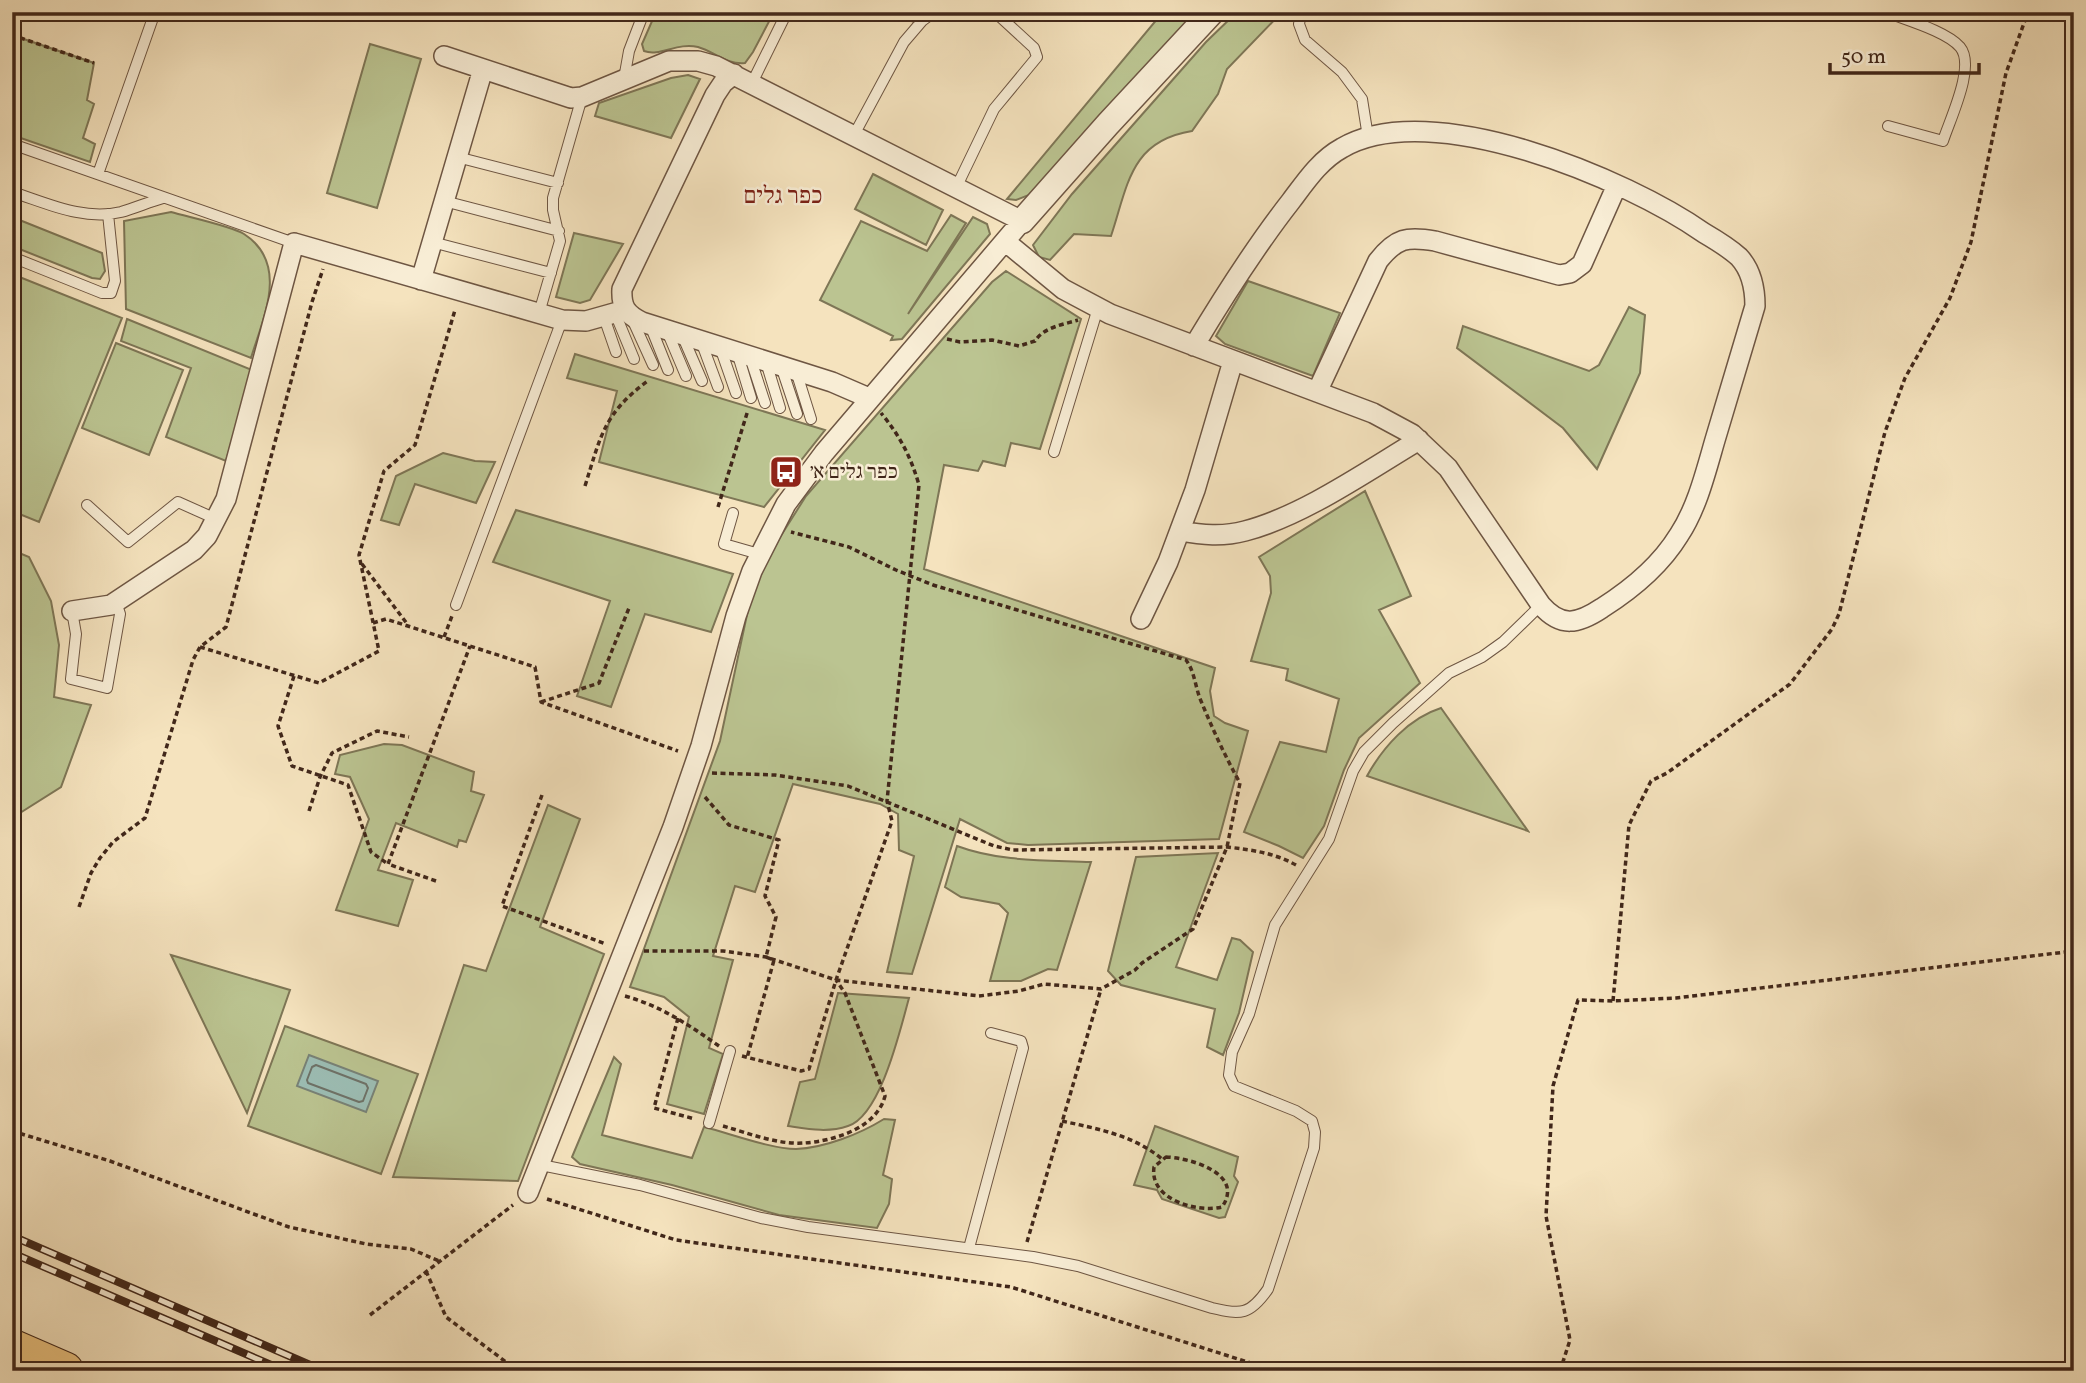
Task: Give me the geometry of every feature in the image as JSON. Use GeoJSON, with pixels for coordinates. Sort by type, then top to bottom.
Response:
{"type":"FeatureCollection","features":[{"type":"Feature","properties":{"kind":"highway"},"geometry":{"type":"LineString","coordinates":[[12,1348],[65,1371]]}},
{"type":"Feature","properties":{"kind":"street"},"geometry":{"type":"LineString","coordinates":[[528,1193],[625,951],[693,770],[736,616],[772,528],[803,479],[869,398],[1116,115],[1212,12]]}},
{"type":"Feature","properties":{"kind":"street"},"geometry":{"type":"LineString","coordinates":[[444,56],[571,97],[582,97],[668,61],[707,63],[752,83],[1022,222]]}},
{"type":"Feature","properties":{"kind":"street"},"geometry":{"type":"LineString","coordinates":[[421,280],[483,69]]}},
{"type":"Feature","properties":{"kind":"street"},"geometry":{"type":"LineString","coordinates":[[620,314],[622,289],[715,95],[723,83],[734,74]]}},
{"type":"Feature","properties":{"kind":"street"},"geometry":{"type":"LineString","coordinates":[[1006,242],[1063,289],[1097,311],[1317,392],[1394,423],[1419,440],[1448,468],[1541,604],[1563,621],[1576,621],[1592,615],[1644,577],[1681,533],[1706,471],[1755,306],[1755,289],[1749,272],[1738,257],[1680,217],[1617,185],[1544,156],[1473,137],[1432,131],[1399,132],[1368,137],[1343,147],[1326,158],[1268,231],[1194,346]]}},
{"type":"Feature","properties":{"kind":"street"},"geometry":{"type":"LineString","coordinates":[[1317,392],[1378,261],[1400,240],[1417,237],[1559,275],[1570,273],[1582,264],[1617,185]]}},
{"type":"Feature","properties":{"kind":"street"},"geometry":{"type":"LineString","coordinates":[[72,611],[111,605],[194,550],[206,537],[226,499],[294,243],[562,320],[586,321],[620,314],[832,382],[869,398]]}},
{"type":"Feature","properties":{"kind":"street"},"geometry":{"type":"LineString","coordinates":[[1141,619],[1180,531],[1209,447],[1233,361]]}},
{"type":"Feature","properties":{"kind":"street"},"geometry":{"type":"LineString","coordinates":[[1180,531],[1204,535],[1245,531],[1283,517],[1322,498],[1419,440]]}},
{"type":"Feature","properties":{"kind":"lane"},"geometry":{"type":"LineString","coordinates":[[98,174],[155,12]]}},
{"type":"Feature","properties":{"kind":"lane"},"geometry":{"type":"LineString","coordinates":[[624,80],[629,51],[644,12]]}},
{"type":"Feature","properties":{"kind":"lane"},"geometry":{"type":"LineString","coordinates":[[752,83],[787,12]]}},
{"type":"Feature","properties":{"kind":"lane"},"geometry":{"type":"LineString","coordinates":[[906,12],[922,21]]}},
{"type":"Feature","properties":{"kind":"lane"},"geometry":{"type":"LineString","coordinates":[[854,135],[904,42],[922,21],[934,12]]}},
{"type":"Feature","properties":{"kind":"lane"},"geometry":{"type":"LineString","coordinates":[[956,188],[995,109],[1037,57],[1034,48],[995,12]]}},
{"type":"Feature","properties":{"kind":"lane"},"geometry":{"type":"LineString","coordinates":[[1301,12],[1299,24],[1305,40],[1342,72],[1362,99],[1368,137]]}},
{"type":"Feature","properties":{"kind":"lane"},"geometry":{"type":"LineString","coordinates":[[1886,12],[1943,36],[1960,47],[1966,59],[1965,73],[1943,141],[1888,126]]}},
{"type":"Feature","properties":{"kind":"lane"},"geometry":{"type":"LineString","coordinates":[[539,313],[560,242],[553,210],[558,183],[582,97]]}},
{"type":"Feature","properties":{"kind":"lane"},"geometry":{"type":"LineString","coordinates":[[12,144],[294,243]]}},
{"type":"Feature","properties":{"kind":"lane"},"geometry":{"type":"LineString","coordinates":[[457,157],[558,183]]}},
{"type":"Feature","properties":{"kind":"lane"},"geometry":{"type":"LineString","coordinates":[[12,192],[76,213],[120,212],[164,197]]}},
{"type":"Feature","properties":{"kind":"lane"},"geometry":{"type":"LineString","coordinates":[[444,201],[559,231]]}},
{"type":"Feature","properties":{"kind":"lane"},"geometry":{"type":"LineString","coordinates":[[12,257],[102,293],[111,293],[115,281],[108,214]]}},
{"type":"Feature","properties":{"kind":"lane"},"geometry":{"type":"LineString","coordinates":[[432,242],[551,273]]}},
{"type":"Feature","properties":{"kind":"lane"},"geometry":{"type":"LineString","coordinates":[[1055,452],[1097,311]]}},
{"type":"Feature","properties":{"kind":"lane"},"geometry":{"type":"LineString","coordinates":[[616,352],[606,323],[620,314]]}},
{"type":"Feature","properties":{"kind":"lane"},"geometry":{"type":"LineString","coordinates":[[620,314],[634,359]]}},
{"type":"Feature","properties":{"kind":"lane"},"geometry":{"type":"LineString","coordinates":[[620,314],[654,370]]}},
{"type":"Feature","properties":{"kind":"lane"},"geometry":{"type":"LineString","coordinates":[[456,605],[562,320]]}},
{"type":"Feature","properties":{"kind":"lane"},"geometry":{"type":"LineString","coordinates":[[668,370],[675,333]]}},
{"type":"Feature","properties":{"kind":"lane"},"geometry":{"type":"LineString","coordinates":[[675,333],[685,376]]}},
{"type":"Feature","properties":{"kind":"lane"},"geometry":{"type":"LineString","coordinates":[[675,333],[702,382]]}},
{"type":"Feature","properties":{"kind":"lane"},"geometry":{"type":"LineString","coordinates":[[675,333],[718,387]]}},
{"type":"Feature","properties":{"kind":"lane"},"geometry":{"type":"LineString","coordinates":[[736,393],[758,359]]}},
{"type":"Feature","properties":{"kind":"lane"},"geometry":{"type":"LineString","coordinates":[[751,398],[758,359]]}},
{"type":"Feature","properties":{"kind":"lane"},"geometry":{"type":"LineString","coordinates":[[758,359],[765,403]]}},
{"type":"Feature","properties":{"kind":"lane"},"geometry":{"type":"LineString","coordinates":[[758,359],[780,408]]}},
{"type":"Feature","properties":{"kind":"lane"},"geometry":{"type":"LineString","coordinates":[[758,359],[797,414]]}},
{"type":"Feature","properties":{"kind":"lane"},"geometry":{"type":"LineString","coordinates":[[758,359],[811,419]]}},
{"type":"Feature","properties":{"kind":"lane"},"geometry":{"type":"LineString","coordinates":[[87,505],[128,542],[178,502],[216,519]]}},
{"type":"Feature","properties":{"kind":"lane"},"geometry":{"type":"LineString","coordinates":[[733,513],[724,544],[759,555]]}},
{"type":"Feature","properties":{"kind":"lane"},"geometry":{"type":"LineString","coordinates":[[72,611],[76,634],[71,679],[107,688],[120,614],[116,602]]}},
{"type":"Feature","properties":{"kind":"lane"},"geometry":{"type":"LineString","coordinates":[[541,1165],[640,1185],[761,1218],[807,1227],[1023,1255],[1079,1266],[1234,1314],[1257,1306],[1268,1289],[1314,1147],[1315,1132],[1312,1121],[1296,1111],[1234,1086],[1229,1075],[1232,1052],[1249,1014],[1275,925],[1329,839],[1353,771],[1364,752],[1450,673],[1482,657],[1503,642],[1541,604]]}},
{"type":"Feature","properties":{"kind":"lane"},"geometry":{"type":"LineString","coordinates":[[969,1248],[1023,1048],[1021,1041],[992,1033]]}},
{"type":"Feature","properties":{"kind":"lane"},"geometry":{"type":"LineString","coordinates":[[709,1123],[730,1051]]}},
{"type":"Feature","properties":{"kind":"path"},"geometry":{"type":"LineString","coordinates":[[1613,1001],[1629,825],[1651,781],[1667,773],[1790,684],[1832,629],[1839,614],[1885,432],[1905,378],[1950,298],[1971,242],[2006,73],[2028,12]]}},
{"type":"Feature","properties":{"kind":"path"},"geometry":{"type":"LineString","coordinates":[[12,35],[94,63]]}},
{"type":"Feature","properties":{"kind":"path"},"geometry":{"type":"LineString","coordinates":[[79,906],[100,858],[113,842],[145,818],[193,660],[200,647],[226,627],[312,302],[328,254]]}},
{"type":"Feature","properties":{"kind":"path"},"geometry":{"type":"LineString","coordinates":[[200,647],[319,683],[379,651],[359,555],[384,471],[415,445],[461,291]]}},
{"type":"Feature","properties":{"kind":"path"},"geometry":{"type":"LineString","coordinates":[[925,334],[960,342],[999,341],[1019,346],[1035,341],[1040,334],[1053,327],[1097,311]]}},
{"type":"Feature","properties":{"kind":"path"},"geometry":{"type":"LineString","coordinates":[[585,485],[601,434],[610,418],[625,398],[654,370]]}},
{"type":"Feature","properties":{"kind":"path"},"geometry":{"type":"LineString","coordinates":[[716,514],[751,398]]}},
{"type":"Feature","properties":{"kind":"path"},"geometry":{"type":"LineString","coordinates":[[609,991],[650,1003],[678,1018],[720,1047],[747,1058],[801,1071],[809,1069],[836,979],[892,821],[887,801],[919,485],[912,459],[897,433],[869,398]]}},
{"type":"Feature","properties":{"kind":"path"},"geometry":{"type":"LineString","coordinates":[[542,794],[502,906],[625,951],[723,951],[766,957],[836,979],[979,996],[1044,984],[1101,989],[1135,970],[1193,929],[1227,846],[1240,783],[1218,744],[1198,693],[1192,669],[1186,660],[933,585],[849,547],[772,528]]}},
{"type":"Feature","properties":{"kind":"path"},"geometry":{"type":"LineString","coordinates":[[360,562],[410,626]]}},
{"type":"Feature","properties":{"kind":"path"},"geometry":{"type":"LineString","coordinates":[[444,638],[456,605]]}},
{"type":"Feature","properties":{"kind":"path"},"geometry":{"type":"LineString","coordinates":[[541,702],[599,683],[629,608]]}},
{"type":"Feature","properties":{"kind":"path"},"geometry":{"type":"LineString","coordinates":[[373,624],[386,619],[536,667],[541,702]]}},
{"type":"Feature","properties":{"kind":"path"},"geometry":{"type":"LineString","coordinates":[[388,864],[471,646]]}},
{"type":"Feature","properties":{"kind":"path"},"geometry":{"type":"LineString","coordinates":[[294,676],[278,726],[292,766],[348,785],[372,852],[388,864],[436,881]]}},
{"type":"Feature","properties":{"kind":"path"},"geometry":{"type":"LineString","coordinates":[[541,702],[693,770],[775,775],[848,786],[994,846],[1013,850],[1227,846],[1280,856],[1308,872]]}},
{"type":"Feature","properties":{"kind":"path"},"geometry":{"type":"LineString","coordinates":[[309,811],[320,777],[332,753],[377,732],[409,737]]}},
{"type":"Feature","properties":{"kind":"path"},"geometry":{"type":"LineString","coordinates":[[693,770],[729,825],[779,840],[765,896],[776,917],[766,957]]}},
{"type":"Feature","properties":{"kind":"path"},"geometry":{"type":"LineString","coordinates":[[1560,1371],[1570,1340],[1546,1216],[1553,1086],[1578,1000],[1676,998],[2074,951]]}},
{"type":"Feature","properties":{"kind":"path"},"geometry":{"type":"LineString","coordinates":[[747,1058],[774,960],[766,957]]}},
{"type":"Feature","properties":{"kind":"path"},"geometry":{"type":"LineString","coordinates":[[678,1018],[654,1108],[780,1141],[804,1143],[842,1135],[868,1122],[883,1105],[885,1096],[845,993],[836,979]]}},
{"type":"Feature","properties":{"kind":"path"},"geometry":{"type":"LineString","coordinates":[[1023,1255],[1101,989]]}},
{"type":"Feature","properties":{"kind":"path"},"geometry":{"type":"LineString","coordinates":[[1062,1121],[1120,1135],[1147,1146],[1162,1159]]}},
{"type":"Feature","properties":{"kind":"path"},"geometry":{"type":"LineString","coordinates":[[12,1130],[110,1161],[289,1227],[366,1244],[411,1249],[439,1261]]}},
{"type":"Feature","properties":{"kind":"path"},"geometry":{"type":"LineString","coordinates":[[1179,1157],[1215,1171],[1229,1190],[1228,1199],[1222,1208],[1194,1208],[1174,1200],[1161,1190],[1155,1183],[1153,1173],[1154,1167],[1162,1159],[1179,1157]]}},
{"type":"Feature","properties":{"kind":"path"},"geometry":{"type":"LineString","coordinates":[[370,1315],[528,1193],[676,1240],[1011,1287],[1276,1371]]}},
{"type":"Feature","properties":{"kind":"path"},"geometry":{"type":"LineString","coordinates":[[426,1271],[446,1317],[518,1371]]}},
{"type":"Feature","properties":{"kind":"green space"},"geometry":{"type":"Polygon","coordinates":[[[656,12],[774,12],[753,52],[745,63],[739,63],[698,47],[683,46],[656,52],[644,51],[642,44],[656,12]]]}},
{"type":"Feature","properties":{"kind":"green space"},"geometry":{"type":"Polygon","coordinates":[[[1163,12],[1199,12],[1029,195],[1016,200],[1007,199],[1163,12]]]}},
{"type":"Feature","properties":{"kind":"green space"},"geometry":{"type":"Polygon","coordinates":[[[1237,12],[1282,12],[1227,69],[1218,94],[1192,131],[1171,136],[1144,155],[1128,183],[1111,236],[1074,234],[1050,260],[1039,257],[1033,245],[1072,194],[1206,42],[1237,12]]]}},
{"type":"Feature","properties":{"kind":"green space"},"geometry":{"type":"Polygon","coordinates":[[[12,35],[94,63],[87,100],[94,104],[83,138],[95,144],[90,162],[12,135],[12,35]]]}},
{"type":"Feature","properties":{"kind":"green space"},"geometry":{"type":"Polygon","coordinates":[[[370,44],[421,59],[377,208],[327,193],[370,44]]]}},
{"type":"Feature","properties":{"kind":"green space"},"geometry":{"type":"Polygon","coordinates":[[[688,75],[700,79],[671,138],[595,116],[599,103],[671,78],[688,75]]]}},
{"type":"Feature","properties":{"kind":"green space"},"geometry":{"type":"Polygon","coordinates":[[[873,174],[943,210],[926,245],[855,209],[873,174]]]}},
{"type":"Feature","properties":{"kind":"green space"},"geometry":{"type":"Polygon","coordinates":[[[171,212],[244,234],[258,246],[266,260],[270,276],[269,292],[251,358],[126,309],[124,221],[171,212]]]}},
{"type":"Feature","properties":{"kind":"green space"},"geometry":{"type":"Polygon","coordinates":[[[951,215],[966,223],[908,314],[973,217],[987,224],[990,234],[902,339],[891,340],[893,336],[820,300],[861,221],[927,251],[951,215]]]}},
{"type":"Feature","properties":{"kind":"green space"},"geometry":{"type":"Polygon","coordinates":[[[12,217],[102,253],[105,271],[100,279],[12,246],[12,217]]]}},
{"type":"Feature","properties":{"kind":"green space"},"geometry":{"type":"Polygon","coordinates":[[[574,233],[623,244],[590,300],[580,303],[556,297],[574,233]]]}},
{"type":"Feature","properties":{"kind":"green space"},"geometry":{"type":"Polygon","coordinates":[[[1006,271],[1081,319],[1040,449],[1011,443],[1005,466],[983,461],[978,471],[944,465],[924,569],[1215,668],[1210,691],[1214,716],[1248,731],[1219,839],[1028,845],[1007,843],[960,819],[912,974],[887,972],[914,856],[899,850],[898,814],[880,804],[793,784],[755,892],[735,886],[713,956],[733,960],[709,1048],[723,1054],[704,1114],[667,1104],[689,1017],[664,997],[630,987],[720,741],[751,596],[770,553],[806,496],[992,282],[1006,271]]]}},
{"type":"Feature","properties":{"kind":"green space"},"geometry":{"type":"Polygon","coordinates":[[[12,274],[122,318],[39,522],[12,511],[12,274]]]}},
{"type":"Feature","properties":{"kind":"green space"},"geometry":{"type":"Polygon","coordinates":[[[1248,281],[1340,313],[1313,376],[1225,344],[1216,336],[1248,281]]]}},
{"type":"Feature","properties":{"kind":"green space"},"geometry":{"type":"Polygon","coordinates":[[[1629,307],[1645,315],[1640,373],[1597,469],[1563,428],[1457,348],[1463,326],[1589,371],[1599,365],[1629,307]]]}},
{"type":"Feature","properties":{"kind":"green space"},"geometry":{"type":"Polygon","coordinates":[[[127,319],[252,370],[226,461],[166,437],[191,368],[121,341],[127,319]]]}},
{"type":"Feature","properties":{"kind":"green space"},"geometry":{"type":"Polygon","coordinates":[[[116,343],[183,370],[149,455],[82,428],[116,343]]]}},
{"type":"Feature","properties":{"kind":"green space"},"geometry":{"type":"Polygon","coordinates":[[[575,354],[825,430],[764,507],[599,462],[617,391],[567,378],[575,354]]]}},
{"type":"Feature","properties":{"kind":"green space"},"geometry":{"type":"Polygon","coordinates":[[[443,453],[475,461],[495,462],[476,503],[415,484],[399,525],[381,520],[396,476],[443,453]]]}},
{"type":"Feature","properties":{"kind":"green space"},"geometry":{"type":"Polygon","coordinates":[[[1365,491],[1411,596],[1379,610],[1420,683],[1359,738],[1344,770],[1324,826],[1303,858],[1244,832],[1280,742],[1326,752],[1339,699],[1286,680],[1288,669],[1251,661],[1271,593],[1270,576],[1259,557],[1365,491]]]}},
{"type":"Feature","properties":{"kind":"green space"},"geometry":{"type":"Polygon","coordinates":[[[516,510],[733,574],[711,632],[645,614],[611,707],[577,696],[610,601],[493,562],[516,510]]]}},
{"type":"Feature","properties":{"kind":"green space"},"geometry":{"type":"Polygon","coordinates":[[[12,550],[29,557],[51,601],[59,645],[54,697],[91,705],[61,787],[12,818],[12,550]]]}},
{"type":"Feature","properties":{"kind":"green space"},"geometry":{"type":"Polygon","coordinates":[[[1441,708],[1528,831],[1367,776],[1398,735],[1418,719],[1441,708]]]}},
{"type":"Feature","properties":{"kind":"green space"},"geometry":{"type":"Polygon","coordinates":[[[384,744],[402,745],[474,772],[471,791],[484,795],[466,842],[459,840],[457,847],[396,823],[378,870],[413,880],[398,926],[336,910],[369,819],[350,777],[335,774],[340,755],[384,744]]]}},
{"type":"Feature","properties":{"kind":"green space"},"geometry":{"type":"Polygon","coordinates":[[[548,805],[580,819],[540,927],[604,954],[518,1181],[393,1177],[464,965],[486,971],[548,805]]]}},
{"type":"Feature","properties":{"kind":"green space"},"geometry":{"type":"Polygon","coordinates":[[[957,846],[1006,858],[1091,862],[1057,970],[1048,969],[1021,981],[990,981],[1008,913],[999,904],[961,897],[945,887],[957,846]]]}},
{"type":"Feature","properties":{"kind":"green space"},"geometry":{"type":"Polygon","coordinates":[[[1218,853],[1176,967],[1217,980],[1232,938],[1240,940],[1253,952],[1239,1013],[1223,1055],[1207,1047],[1215,1009],[1121,985],[1108,971],[1136,857],[1218,853]]]}},
{"type":"Feature","properties":{"kind":"green space"},"geometry":{"type":"Polygon","coordinates":[[[171,955],[290,990],[247,1113],[171,955]]]}},
{"type":"Feature","properties":{"kind":"green space"},"geometry":{"type":"Polygon","coordinates":[[[838,993],[909,998],[888,1070],[870,1106],[860,1119],[848,1126],[826,1130],[788,1126],[800,1082],[815,1079],[838,993]]]}},
{"type":"Feature","properties":{"kind":"green space"},"geometry":{"type":"Polygon","coordinates":[[[285,1026],[418,1074],[381,1174],[248,1126],[285,1026]]]}},
{"type":"Feature","properties":{"kind":"green space"},"geometry":{"type":"Polygon","coordinates":[[[614,1057],[621,1064],[602,1135],[692,1158],[704,1127],[762,1144],[796,1149],[842,1139],[884,1119],[895,1120],[883,1175],[892,1179],[889,1204],[877,1228],[779,1215],[672,1185],[580,1164],[572,1157],[614,1057]]]}},
{"type":"Feature","properties":{"kind":"green space"},"geometry":{"type":"Polygon","coordinates":[[[1155,1126],[1238,1157],[1234,1176],[1238,1182],[1225,1217],[1219,1218],[1162,1199],[1157,1190],[1134,1185],[1155,1126]]]}},
{"type":"Feature","properties":{"kind":"water"},"geometry":{"type":"Polygon","coordinates":[[[309,1055],[378,1081],[366,1112],[297,1086],[309,1055]]]}},
{"type":"Feature","properties":{"kind":"railway"},"geometry":{"type":"LineString","coordinates":[[12,1236],[324,1371]]}},
{"type":"Feature","properties":{"kind":"railway"},"geometry":{"type":"LineString","coordinates":[[12,1253],[285,1371]]}},
{"type":"Feature","properties":{"kind":"place","name":"כפר גלים א׳"},"geometry":{"type":"Point","coordinates":[786,472]}},
{"type":"Feature","properties":{"kind":"district","name":"כפר גלים"},"geometry":{"type":"Point","coordinates":[783,197]}}]}
